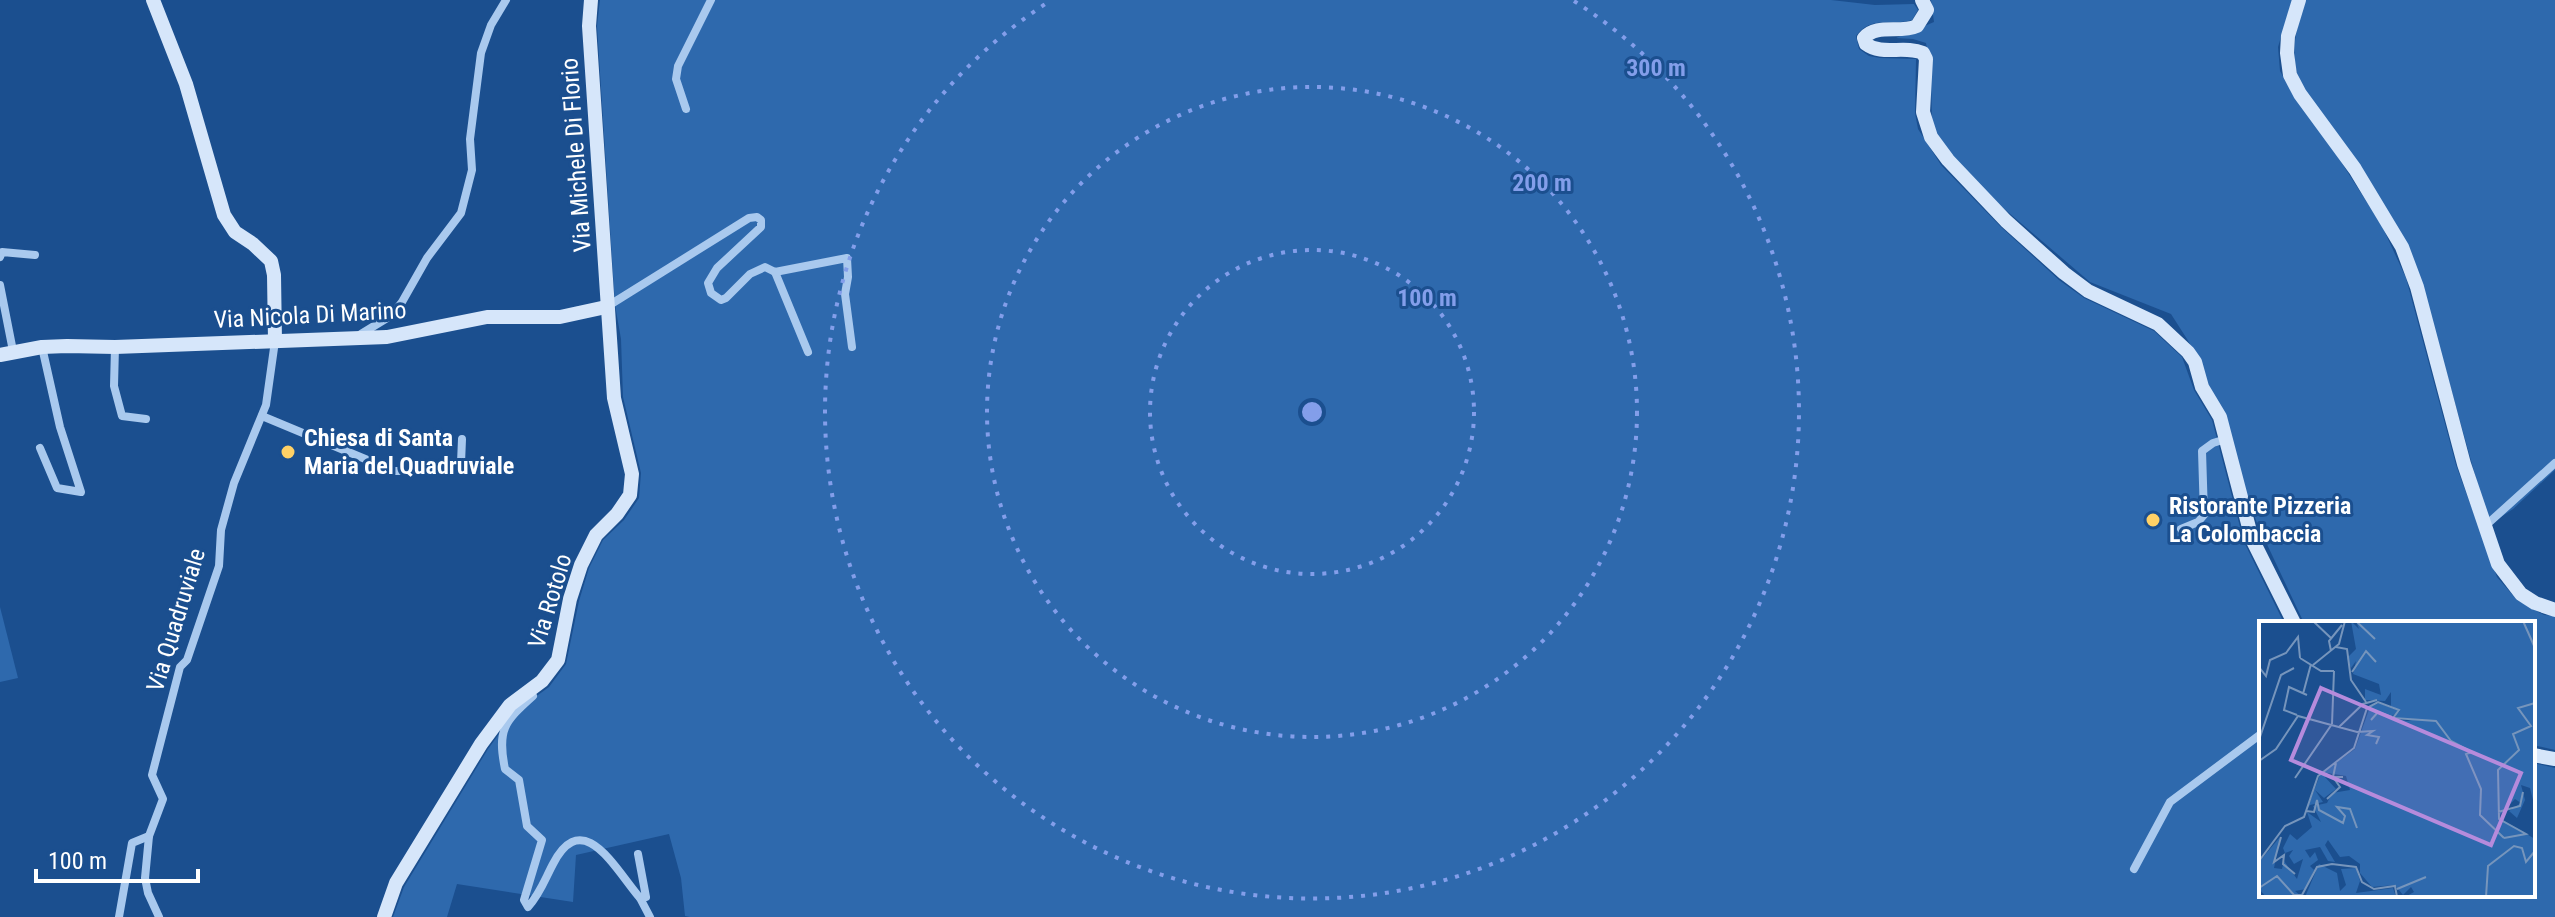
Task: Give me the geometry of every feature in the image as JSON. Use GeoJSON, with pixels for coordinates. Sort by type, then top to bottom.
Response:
{"type":"FeatureCollection","features":[{"type":"Feature","properties":{"kind":"street"},"geometry":{"type":"LineString","coordinates":[[153,0],[186,84],[224,215],[235,232],[271,261],[275,341]]}},
{"type":"Feature","properties":{"kind":"street"},"geometry":{"type":"LineString","coordinates":[[353,339],[392,315],[427,258],[461,213],[472,170],[470,139],[481,53],[491,25],[506,0]]}},
{"type":"Feature","properties":{"kind":"street","name":"Via Michele Di Florio"},"geometry":{"type":"LineString","coordinates":[[591,0],[589,26],[606,307]]}},
{"type":"Feature","properties":{"kind":"street"},"geometry":{"type":"LineString","coordinates":[[686,109],[676,79],[678,66],[711,0]]}},
{"type":"Feature","properties":{"kind":"street"},"geometry":{"type":"LineString","coordinates":[[1922,0],[1927,10],[1917,26],[1912,29],[1873,31],[1864,38],[1866,44],[1872,49],[1907,49],[1923,53],[1926,59],[1923,112],[1931,137],[1948,160],[2006,221],[2064,273],[2088,291],[2149,319],[2175,337],[2195,362],[2198,378],[2220,417],[2246,524],[2293,621]]}},
{"type":"Feature","properties":{"kind":"street"},"geometry":{"type":"LineString","coordinates":[[2299,0],[2288,36],[2290,75],[2300,94],[2355,169],[2402,247],[2417,287],[2491,549],[2508,581],[2535,603],[2555,610]]}},
{"type":"Feature","properties":{"kind":"street"},"geometry":{"type":"LineString","coordinates":[[606,307],[749,218],[757,217],[761,220],[761,227],[717,268],[708,283],[709,289],[721,300],[734,293],[750,274],[765,267],[775,272],[847,258],[845,294],[852,347]]}},
{"type":"Feature","properties":{"kind":"street"},"geometry":{"type":"LineString","coordinates":[[0,257],[2,252],[35,255]]}},
{"type":"Feature","properties":{"kind":"street"},"geometry":{"type":"LineString","coordinates":[[775,272],[808,352]]}},
{"type":"Feature","properties":{"kind":"street"},"geometry":{"type":"LineString","coordinates":[[0,285],[7,353]]}},
{"type":"Feature","properties":{"kind":"street","name":"Via Nicola Di Marino"},"geometry":{"type":"LineString","coordinates":[[7,353],[42,347],[387,337],[487,317],[560,317],[606,307]]}},
{"type":"Feature","properties":{"kind":"street","name":"Via Rotolo"},"geometry":{"type":"LineString","coordinates":[[384,917],[396,883],[481,744],[510,705],[542,681],[558,660],[570,599],[581,565],[596,535],[617,514],[630,495],[632,474],[614,398],[612,339],[606,307]]}},
{"type":"Feature","properties":{"kind":"street","name":"Via Quadruviale"},"geometry":{"type":"LineString","coordinates":[[159,917],[145,878],[149,836],[163,799],[152,775],[180,667],[187,660],[219,566],[221,530],[234,483],[266,405],[275,341]]}},
{"type":"Feature","properties":{"kind":"street"},"geometry":{"type":"LineString","coordinates":[[40,448],[57,488],[81,492],[60,427],[42,347]]}},
{"type":"Feature","properties":{"kind":"street"},"geometry":{"type":"LineString","coordinates":[[115,347],[114,386],[122,416],[146,419]]}},
{"type":"Feature","properties":{"kind":"street"},"geometry":{"type":"LineString","coordinates":[[262,416],[394,471],[437,471],[461,463],[462,439]]}},
{"type":"Feature","properties":{"kind":"street"},"geometry":{"type":"LineString","coordinates":[[2181,529],[2198,522],[2204,515],[2202,451],[2226,439]]}},
{"type":"Feature","properties":{"kind":"street"},"geometry":{"type":"LineString","coordinates":[[2484,527],[2555,463]]}},
{"type":"Feature","properties":{"kind":"street"},"geometry":{"type":"LineString","coordinates":[[530,912],[524,900],[542,840],[527,826],[519,780],[505,769],[500,741],[514,713],[533,695],[534,687]]}},
{"type":"Feature","properties":{"kind":"street"},"geometry":{"type":"LineString","coordinates":[[2134,869],[2170,802],[2259,735]]}},
{"type":"Feature","properties":{"kind":"street"},"geometry":{"type":"LineString","coordinates":[[2535,755],[2555,759]]}},
{"type":"Feature","properties":{"kind":"street","name":"Via Quadruviale"},"geometry":{"type":"LineString","coordinates":[[119,917],[132,843],[149,836]]}},
{"type":"Feature","properties":{"kind":"street"},"geometry":{"type":"LineString","coordinates":[[530,912],[565,845],[574,839],[585,839],[595,846],[640,898],[650,917]]}},
{"type":"Feature","properties":{"kind":"street"},"geometry":{"type":"LineString","coordinates":[[638,854],[646,897],[640,898]]}},
{"type":"Feature","properties":{"kind":"shaded area"},"geometry":{"type":"Polygon","coordinates":[[[600,0],[1831,0],[1875,5],[1914,4],[1918,10],[1912,20],[1868,25],[1856,36],[1859,49],[1869,56],[1916,59],[1915,113],[1918,129],[1941,165],[2001,227],[2059,280],[2084,298],[2154,331],[2182,357],[2194,390],[2212,420],[2244,542],[2283,621],[2259,621],[2259,897],[2535,897],[2535,763],[2555,768],[2555,917],[690,917],[685,916],[681,878],[669,834],[576,855],[573,902],[457,884],[447,917],[393,917],[404,887],[488,749],[516,711],[549,687],[566,664],[589,568],[603,540],[624,520],[639,498],[641,473],[623,397],[597,26],[600,0]]]}},
{"type":"Feature","properties":{"kind":"shaded area"},"geometry":{"type":"Polygon","coordinates":[[[1931,0],[2292,0],[2278,47],[2280,71],[2382,226],[2406,278],[2456,465],[2497,577],[2517,600],[2544,615],[2555,616],[2555,750],[2535,745],[2535,621],[2303,621],[2257,523],[2198,358],[2171,314],[2090,282],[1981,189],[1939,140],[1932,126],[1931,72],[1926,43],[1896,38],[1934,22],[1931,0]]]}},
{"type":"Feature","properties":{"kind":"shaded area"},"geometry":{"type":"Polygon","coordinates":[[[2305,0],[2555,0],[2555,470],[2513,509],[2489,525],[2422,285],[2300,83],[2294,51],[2305,0]]]}},
{"type":"Feature","properties":{"kind":"shaded area"},"geometry":{"type":"Polygon","coordinates":[[[0,607],[18,678],[0,682],[0,607]]]}},
{"type":"Feature","properties":{"kind":"place","name":"Chiesa di Santa Maria del Quadruviale"},"geometry":{"type":"Point","coordinates":[288,452]}},
{"type":"Feature","properties":{"kind":"place","name":"Ristorante Pizzeria La Colombaccia"},"geometry":{"type":"Point","coordinates":[2153,520]}}]}
